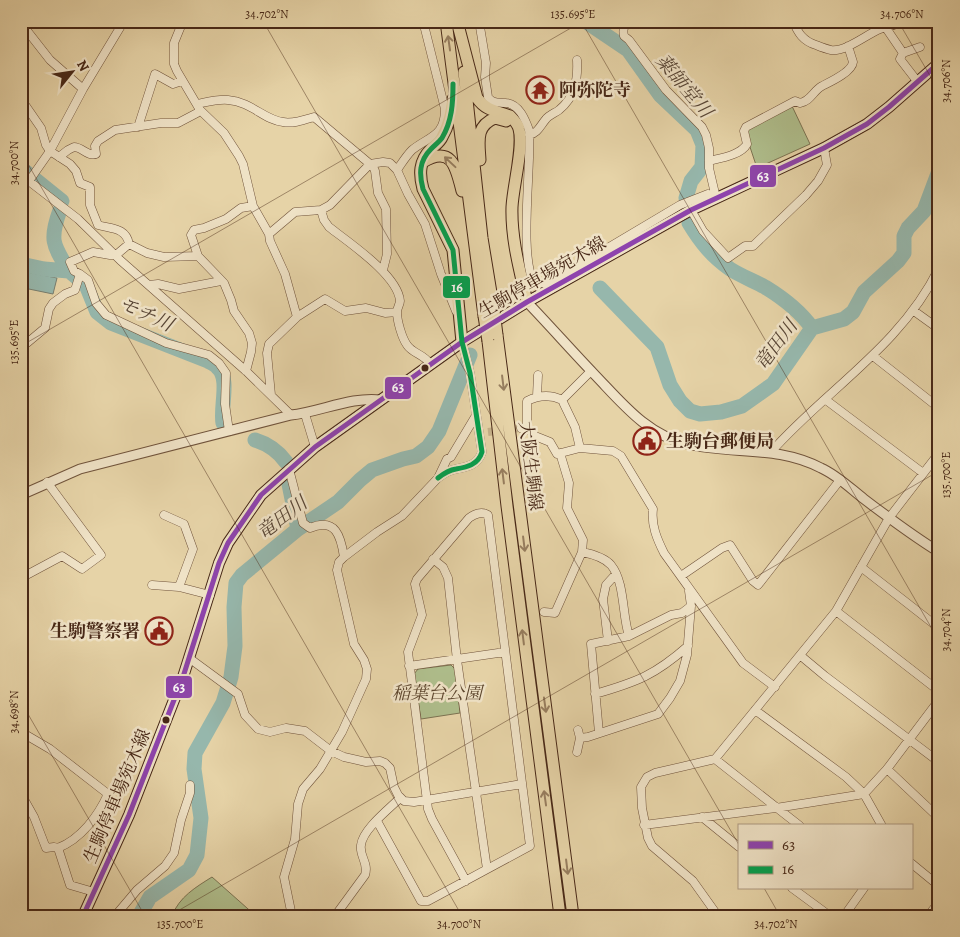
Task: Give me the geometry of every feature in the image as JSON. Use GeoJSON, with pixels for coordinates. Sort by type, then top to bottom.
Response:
{"type":"FeatureCollection","features":[{"type":"Feature","properties":{"kind":"main road","name":"大阪生駒線"},"geometry":{"type":"LineString","coordinates":[[446,21],[479,239],[573,916]]}},
{"type":"Feature","properties":{"kind":"main road","name":"大阪生駒線"},"geometry":{"type":"LineString","coordinates":[[457,21],[463,63],[479,239]]}},
{"type":"Feature","properties":{"kind":"main road"},"geometry":{"type":"LineString","coordinates":[[457,21],[478,98],[484,107],[493,112],[510,116],[524,136],[514,185],[512,224],[527,302]]}},
{"type":"Feature","properties":{"kind":"main road","name":"生駒停車場宛木線"},"geometry":{"type":"LineString","coordinates":[[83,916],[147,770],[190,658],[219,563],[228,544],[261,495],[315,447],[462,342],[527,302],[691,210],[712,196],[824,148],[867,124],[939,63]]}},
{"type":"Feature","properties":{"kind":"main road"},"geometry":{"type":"LineString","coordinates":[[452,64],[453,98],[450,121],[441,140],[425,155],[421,163],[420,180],[453,250],[462,342]]}},
{"type":"Feature","properties":{"kind":"main road"},"geometry":{"type":"LineString","coordinates":[[479,239],[480,131],[483,124],[496,118],[508,122],[524,136]]}},
{"type":"Feature","properties":{"kind":"main road"},"geometry":{"type":"LineString","coordinates":[[421,163],[440,155],[451,160],[456,167],[479,239]]}},
{"type":"Feature","properties":{"kind":"main road","name":"大阪生駒線"},"geometry":{"type":"LineString","coordinates":[[492,338],[508,516],[560,916]]}},
{"type":"Feature","properties":{"kind":"street"},"geometry":{"type":"LineString","coordinates":[[31,178],[50,151],[124,21]]}},
{"type":"Feature","properties":{"kind":"street"},"geometry":{"type":"LineString","coordinates":[[182,21],[174,43],[174,64],[198,107],[224,133],[243,164],[253,206],[269,234],[298,317]]}},
{"type":"Feature","properties":{"kind":"street"},"geometry":{"type":"LineString","coordinates":[[397,170],[412,150],[436,135],[444,120],[445,109],[423,21]]}},
{"type":"Feature","properties":{"kind":"street"},"geometry":{"type":"LineString","coordinates":[[479,21],[486,63],[485,77],[488,97],[494,102],[507,103],[518,110],[525,120],[527,248],[532,279],[535,284],[544,283],[564,274],[680,205],[712,196],[709,148],[706,135],[702,127],[666,90],[624,36],[622,30],[632,21]]}},
{"type":"Feature","properties":{"kind":"street"},"geometry":{"type":"LineString","coordinates":[[793,21],[798,34],[812,44],[833,50],[848,46],[880,29],[896,25],[902,21]]}},
{"type":"Feature","properties":{"kind":"street"},"geometry":{"type":"LineString","coordinates":[[21,23],[50,60],[83,90]]}},
{"type":"Feature","properties":{"kind":"street"},"geometry":{"type":"LineString","coordinates":[[886,28],[903,53]]}},
{"type":"Feature","properties":{"kind":"street"},"geometry":{"type":"LineString","coordinates":[[709,162],[745,148],[748,144],[744,131],[746,127],[795,100],[800,103],[808,101],[821,87],[851,68],[853,62],[848,46]]}},
{"type":"Feature","properties":{"kind":"street"},"geometry":{"type":"LineString","coordinates":[[917,81],[900,59],[903,53],[920,47]]}},
{"type":"Feature","properties":{"kind":"street"},"geometry":{"type":"LineString","coordinates":[[524,136],[535,133],[547,117],[561,108],[574,92],[577,80],[577,60]]}},
{"type":"Feature","properties":{"kind":"street"},"geometry":{"type":"LineString","coordinates":[[138,127],[155,74],[173,84],[182,81]]}},
{"type":"Feature","properties":{"kind":"street"},"geometry":{"type":"LineString","coordinates":[[21,99],[42,128],[46,145],[50,151],[70,164],[80,182],[90,187],[90,205],[98,225],[119,230],[127,237],[129,244]]}},
{"type":"Feature","properties":{"kind":"street"},"geometry":{"type":"LineString","coordinates":[[198,107],[222,100],[236,101],[253,107],[284,123],[314,117],[371,164],[375,170],[378,193],[386,209],[387,254],[383,270]]}},
{"type":"Feature","properties":{"kind":"street"},"geometry":{"type":"LineString","coordinates":[[59,158],[74,147],[94,155],[96,143],[115,130],[161,123],[178,123],[197,113],[198,107]]}},
{"type":"Feature","properties":{"kind":"street"},"geometry":{"type":"LineString","coordinates":[[691,210],[703,231],[728,258],[745,246],[753,246],[818,181],[827,165],[824,148]]}},
{"type":"Feature","properties":{"kind":"street"},"geometry":{"type":"LineString","coordinates":[[269,234],[296,212],[321,210],[336,199],[371,164],[390,163],[397,170],[425,224],[441,274],[460,318]]}},
{"type":"Feature","properties":{"kind":"street"},"geometry":{"type":"LineString","coordinates":[[21,175],[31,178],[78,219],[115,255],[246,371],[291,415]]}},
{"type":"Feature","properties":{"kind":"street"},"geometry":{"type":"LineString","coordinates":[[246,371],[251,352],[250,337],[234,311],[231,300],[221,281],[198,256],[191,235],[194,230],[226,219],[241,208],[253,206]]}},
{"type":"Feature","properties":{"kind":"street"},"geometry":{"type":"LineString","coordinates":[[321,210],[324,220],[329,227],[383,270],[395,287],[400,301],[397,312],[406,344],[426,357],[430,364]]}},
{"type":"Feature","properties":{"kind":"street"},"geometry":{"type":"LineString","coordinates":[[129,244],[164,258],[198,256]]}},
{"type":"Feature","properties":{"kind":"street"},"geometry":{"type":"LineString","coordinates":[[129,244],[115,255],[110,256],[93,252],[70,262],[79,278],[88,280],[96,303],[106,315],[166,343],[209,355],[219,363],[226,373],[225,404],[229,431]]}},
{"type":"Feature","properties":{"kind":"street"},"geometry":{"type":"LineString","coordinates":[[771,452],[800,422],[873,356],[902,326],[914,311],[939,268]]}},
{"type":"Feature","properties":{"kind":"street"},"geometry":{"type":"LineString","coordinates":[[21,348],[46,328],[49,309],[53,303],[65,294],[73,292],[79,278]]}},
{"type":"Feature","properties":{"kind":"street"},"geometry":{"type":"LineString","coordinates":[[149,285],[158,284],[179,290],[221,281]]}},
{"type":"Feature","properties":{"kind":"street"},"geometry":{"type":"LineString","coordinates":[[271,395],[267,353],[269,344],[298,317],[324,299],[345,311],[366,308],[385,313],[397,312]]}},
{"type":"Feature","properties":{"kind":"street"},"geometry":{"type":"LineString","coordinates":[[527,302],[638,420],[668,438],[709,449],[771,452],[789,455],[823,468],[889,518],[939,552]]}},
{"type":"Feature","properties":{"kind":"street"},"geometry":{"type":"LineString","coordinates":[[294,304],[311,308]]}},
{"type":"Feature","properties":{"kind":"street"},"geometry":{"type":"LineString","coordinates":[[914,311],[939,329]]}},
{"type":"Feature","properties":{"kind":"street"},"geometry":{"type":"LineString","coordinates":[[438,478],[451,471],[468,467],[480,457],[482,452],[475,417],[470,373],[462,342]]}},
{"type":"Feature","properties":{"kind":"street"},"geometry":{"type":"LineString","coordinates":[[873,356],[939,408]]}},
{"type":"Feature","properties":{"kind":"street"},"geometry":{"type":"LineString","coordinates":[[562,400],[591,371]]}},
{"type":"Feature","properties":{"kind":"street"},"geometry":{"type":"LineString","coordinates":[[538,375],[538,396]]}},
{"type":"Feature","properties":{"kind":"street"},"geometry":{"type":"LineString","coordinates":[[580,448],[575,427],[562,400],[554,396],[538,396],[527,401],[524,428],[535,436],[550,442],[557,454],[580,448],[613,451],[622,456],[650,502],[653,509],[652,516],[656,536],[664,553],[743,663],[775,687]]}},
{"type":"Feature","properties":{"kind":"street"},"geometry":{"type":"LineString","coordinates":[[21,495],[80,469],[291,415],[305,414],[367,398],[380,400]]}},
{"type":"Feature","properties":{"kind":"street"},"geometry":{"type":"LineString","coordinates":[[826,400],[923,474]]}},
{"type":"Feature","properties":{"kind":"street"},"geometry":{"type":"LineString","coordinates":[[305,414],[315,447]]}},
{"type":"Feature","properties":{"kind":"street"},"geometry":{"type":"LineString","coordinates":[[292,916],[284,877],[295,839],[298,804],[303,789],[320,769],[331,751],[366,679],[367,669],[364,660],[354,644],[337,570],[339,562],[377,532],[402,516],[438,478],[447,459],[451,457],[475,417]]}},
{"type":"Feature","properties":{"kind":"street"},"geometry":{"type":"LineString","coordinates":[[479,433],[488,432]]}},
{"type":"Feature","properties":{"kind":"street"},"geometry":{"type":"LineString","coordinates":[[544,612],[555,613],[582,552],[583,540],[567,508],[569,483],[560,453]]}},
{"type":"Feature","properties":{"kind":"street"},"geometry":{"type":"LineString","coordinates":[[718,916],[693,880],[652,846],[644,825],[641,787],[647,777],[655,773],[715,759],[836,611],[889,518],[939,453]]}},
{"type":"Feature","properties":{"kind":"street"},"geometry":{"type":"LineString","coordinates":[[288,469],[303,523],[310,528],[322,525],[330,526],[341,538],[344,557]]}},
{"type":"Feature","properties":{"kind":"street"},"geometry":{"type":"LineString","coordinates":[[680,576],[722,548],[730,545],[753,581],[758,585],[840,480]]}},
{"type":"Feature","properties":{"kind":"street"},"geometry":{"type":"LineString","coordinates":[[21,578],[62,556],[82,569],[101,555],[47,482]]}},
{"type":"Feature","properties":{"kind":"street"},"geometry":{"type":"LineString","coordinates":[[377,820],[421,901],[428,901],[530,846],[488,516],[483,513],[476,513],[469,518],[417,579],[415,584],[422,615],[408,652],[426,799],[432,819],[466,880]]}},
{"type":"Feature","properties":{"kind":"street"},"geometry":{"type":"LineString","coordinates":[[164,515],[184,524],[193,548],[179,587]]}},
{"type":"Feature","properties":{"kind":"street"},"geometry":{"type":"LineString","coordinates":[[582,552],[597,556],[610,564],[616,574],[629,636]]}},
{"type":"Feature","properties":{"kind":"street"},"geometry":{"type":"LineString","coordinates":[[433,559],[443,567],[448,578],[457,660],[487,869]]}},
{"type":"Feature","properties":{"kind":"street"},"geometry":{"type":"LineString","coordinates":[[861,567],[939,628]]}},
{"type":"Feature","properties":{"kind":"street"},"geometry":{"type":"LineString","coordinates":[[608,641],[603,599],[606,585],[616,574]]}},
{"type":"Feature","properties":{"kind":"street"},"geometry":{"type":"LineString","coordinates":[[152,585],[179,587],[210,595]]}},
{"type":"Feature","properties":{"kind":"street"},"geometry":{"type":"LineString","coordinates":[[576,752],[579,734],[599,733],[658,714],[670,698],[680,681],[686,663],[691,606],[688,587]]}},
{"type":"Feature","properties":{"kind":"street"},"geometry":{"type":"LineString","coordinates":[[599,733],[591,644],[629,636],[691,606]]}},
{"type":"Feature","properties":{"kind":"street"},"geometry":{"type":"LineString","coordinates":[[836,611],[939,691]]}},
{"type":"Feature","properties":{"kind":"street"},"geometry":{"type":"LineString","coordinates":[[595,694],[630,684],[646,677],[670,662],[688,646]]}},
{"type":"Feature","properties":{"kind":"street"},"geometry":{"type":"LineString","coordinates":[[409,666],[505,652]]}},
{"type":"Feature","properties":{"kind":"street"},"geometry":{"type":"LineString","coordinates":[[801,656],[939,762]]}},
{"type":"Feature","properties":{"kind":"street"},"geometry":{"type":"LineString","coordinates":[[190,658],[238,694],[245,715],[258,728],[270,732],[286,728],[305,731],[331,751],[351,759],[385,763],[390,768],[396,792],[400,798],[409,802],[522,784]]}},
{"type":"Feature","properties":{"kind":"street"},"geometry":{"type":"LineString","coordinates":[[644,825],[776,808],[864,794],[887,770],[939,700]]}},
{"type":"Feature","properties":{"kind":"street"},"geometry":{"type":"LineString","coordinates":[[755,710],[846,777],[864,794],[881,824]]}},
{"type":"Feature","properties":{"kind":"street"},"geometry":{"type":"LineString","coordinates":[[21,732],[50,749],[108,794],[100,812],[78,836],[70,844],[58,848],[46,848],[34,817],[21,794]]}},
{"type":"Feature","properties":{"kind":"street"},"geometry":{"type":"LineString","coordinates":[[715,759],[797,824]]}},
{"type":"Feature","properties":{"kind":"street"},"geometry":{"type":"LineString","coordinates":[[887,770],[939,818]]}},
{"type":"Feature","properties":{"kind":"street"},"geometry":{"type":"LineString","coordinates":[[115,916],[138,890],[165,866],[174,853],[181,820],[190,793],[190,785]]}},
{"type":"Feature","properties":{"kind":"street"},"geometry":{"type":"LineString","coordinates":[[335,916],[365,875],[367,868],[360,847],[367,834],[377,820],[400,798]]}},
{"type":"Feature","properties":{"kind":"street"},"geometry":{"type":"LineString","coordinates":[[702,817],[738,846]]}},
{"type":"Feature","properties":{"kind":"street"},"geometry":{"type":"LineString","coordinates":[[58,848],[70,885],[94,892]]}},
{"type":"Feature","properties":{"kind":"street"},"geometry":{"type":"LineString","coordinates":[[912,864],[939,886]]}},
{"type":"Feature","properties":{"kind":"street"},"geometry":{"type":"LineString","coordinates":[[795,890],[830,916]]}},
{"type":"Feature","properties":{"kind":"street"},"geometry":{"type":"LineString","coordinates":[[844,916],[863,890]]}},
{"type":"Feature","properties":{"kind":"street"},"geometry":{"type":"LineString","coordinates":[[928,916],[939,902]]}},
{"type":"Feature","properties":{"kind":"green space"},"geometry":{"type":"Polygon","coordinates":[[[792,106],[810,144],[757,168],[745,132],[746,129],[792,106]]]}},
{"type":"Feature","properties":{"kind":"green space","name":"稲葉台公園"},"geometry":{"type":"Polygon","coordinates":[[[451,665],[455,669],[460,713],[421,719],[414,674],[418,669],[451,665]]]}},
{"type":"Feature","properties":{"kind":"green space"},"geometry":{"type":"Polygon","coordinates":[[[212,877],[256,916],[172,916],[184,898],[212,877]]]}},
{"type":"Feature","properties":{"kind":"water"},"geometry":{"type":"Polygon","coordinates":[[[27,272],[57,278],[53,294],[24,288],[27,272]]]}},
{"type":"Feature","properties":{"kind":"waterway","name":"薬師堂川"},"geometry":{"type":"LineString","coordinates":[[585,21],[628,50],[660,95],[697,130],[703,145],[702,167],[691,181],[686,198]]}},
{"type":"Feature","properties":{"kind":"waterway"},"geometry":{"type":"LineString","coordinates":[[21,168],[62,201]]}},
{"type":"Feature","properties":{"kind":"waterway","name":"竜田川"},"geometry":{"type":"LineString","coordinates":[[600,288],[657,347],[670,385],[680,401],[690,411],[700,414],[721,412],[742,406],[773,384],[812,328],[844,319],[853,312],[864,292],[898,261],[904,253],[904,236],[908,228],[924,211],[939,171]]}},
{"type":"Feature","properties":{"kind":"waterway"},"geometry":{"type":"LineString","coordinates":[[60,210],[54,242],[59,255],[69,271]]}},
{"type":"Feature","properties":{"kind":"waterway","name":"薬師堂川"},"geometry":{"type":"LineString","coordinates":[[689,223],[712,254],[730,269],[765,287],[791,305],[812,328]]}},
{"type":"Feature","properties":{"kind":"waterway","name":"モチ川"},"geometry":{"type":"LineString","coordinates":[[21,264],[44,269],[69,271],[86,285],[97,312],[111,323],[208,361],[216,366],[222,373],[224,386],[223,423]]}},
{"type":"Feature","properties":{"kind":"waterway","name":"竜田川"},"geometry":{"type":"LineString","coordinates":[[139,916],[150,897],[189,870],[197,855],[201,818],[194,769],[195,753],[223,703],[231,677],[235,646],[234,607],[236,583],[242,575],[298,529],[338,502],[372,470],[416,456],[428,447],[439,431],[470,355]]}},
{"type":"Feature","properties":{"kind":"waterway","name":"モチ川"},"geometry":{"type":"LineString","coordinates":[[255,440],[272,448],[286,462]]}},
{"type":"Feature","properties":{"kind":"waterway","name":"モチ川"},"geometry":{"type":"LineString","coordinates":[[288,479],[298,529]]}},
{"type":"Feature","properties":{"kind":"tunnel"},"geometry":{"type":"LineString","coordinates":[[488,432],[521,428]]}},
{"type":"Feature","properties":{"kind":"transit line","name":"63"},"geometry":{"type":"LineString","coordinates":[[83,916],[129,815],[183,677],[219,563],[228,543],[261,495],[315,447],[462,342],[527,302],[691,210],[824,148],[867,124],[939,63]]}},
{"type":"Feature","properties":{"kind":"transit line","name":"16"},"geometry":{"type":"LineString","coordinates":[[438,478],[451,470],[472,465],[478,460],[482,452],[470,373],[462,342],[453,250],[423,189],[421,178],[424,158],[442,138],[448,125],[452,105],[453,84]]}},
{"type":"Feature","properties":{"kind":"place","name":"阿弥陀寺"},"geometry":{"type":"Point","coordinates":[540,90]}},
{"type":"Feature","properties":{"kind":"place","name":"生駒台郵便局"},"geometry":{"type":"Point","coordinates":[647,441]}},
{"type":"Feature","properties":{"kind":"place","name":"生駒警察署"},"geometry":{"type":"Point","coordinates":[159,631]}}]}
